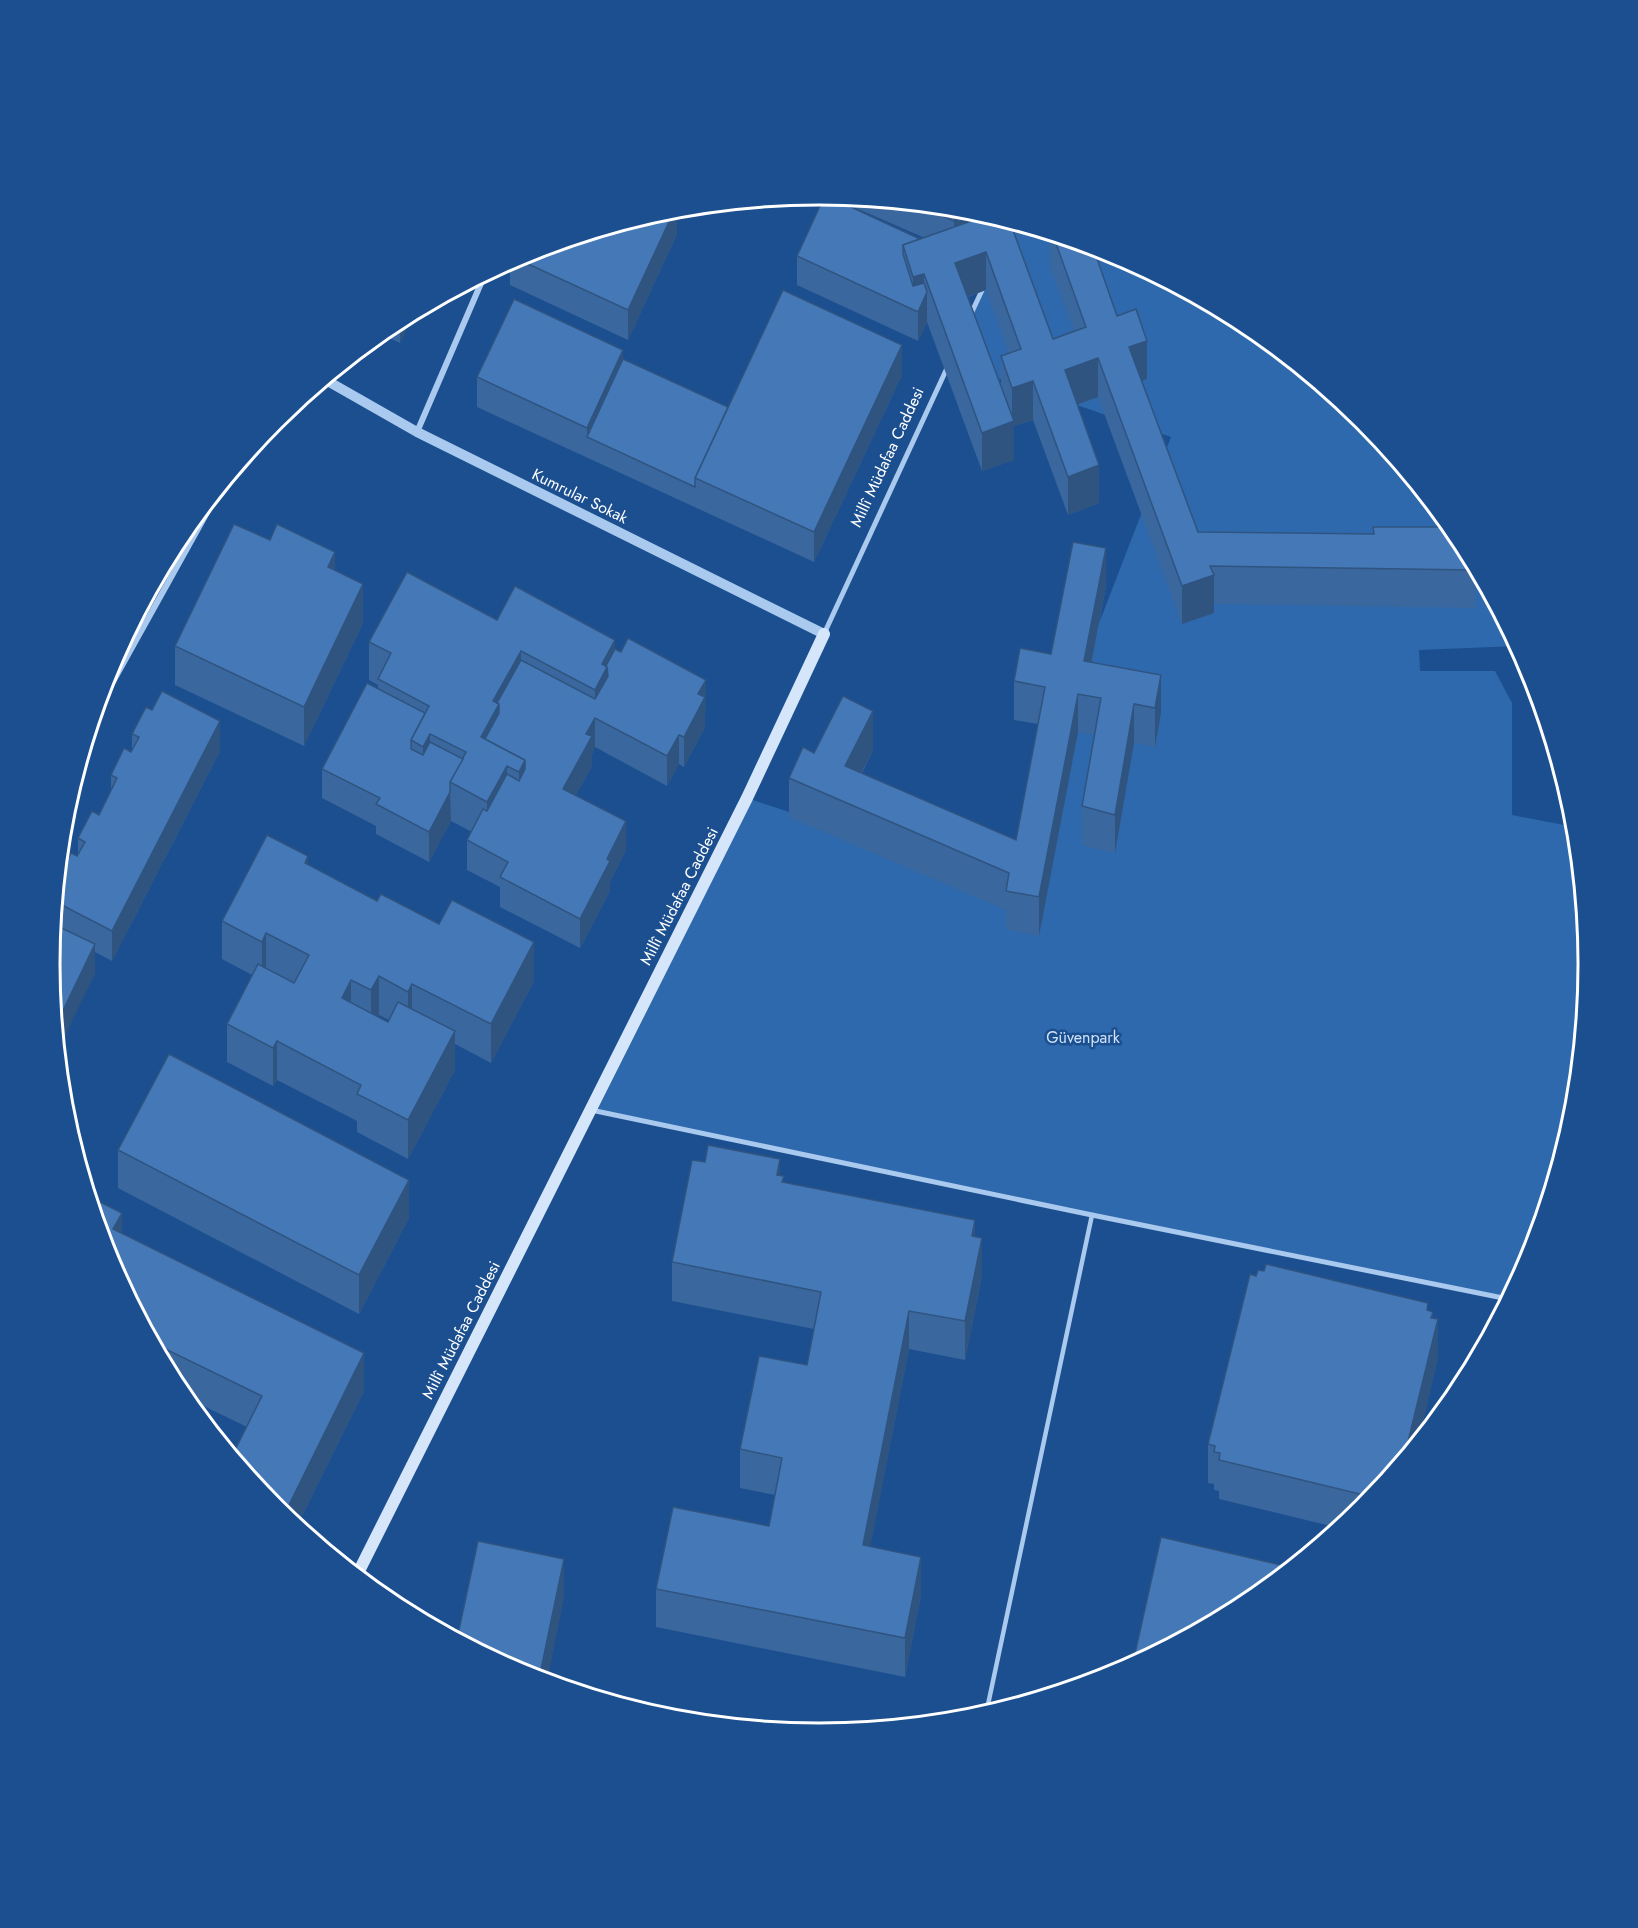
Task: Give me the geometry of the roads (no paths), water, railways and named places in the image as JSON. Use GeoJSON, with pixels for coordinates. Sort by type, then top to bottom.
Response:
{"type":"FeatureCollection","features":[{"type":"Feature","properties":{"kind":"main road","name":"Millî Müdafaa Caddesi"},"geometry":{"type":"LineString","coordinates":[[360,1568],[747,798],[824,634]]}},
{"type":"Feature","properties":{"kind":"street"},"geometry":{"type":"LineString","coordinates":[[969,319],[989,276]]}},
{"type":"Feature","properties":{"kind":"street"},"geometry":{"type":"LineString","coordinates":[[417,432],[481,284]]}},
{"type":"Feature","properties":{"kind":"street","name":"Millî Müdafaa Caddesi"},"geometry":{"type":"LineString","coordinates":[[824,634],[950,362]]}},
{"type":"Feature","properties":{"kind":"street","name":"Kumrular Sokak"},"geometry":{"type":"LineString","coordinates":[[331,383],[417,432],[824,634]]}},
{"type":"Feature","properties":{"kind":"street"},"geometry":{"type":"LineString","coordinates":[[129,648],[196,530]]}},
{"type":"Feature","properties":{"kind":"street"},"geometry":{"type":"LineString","coordinates":[[590,1110],[1501,1298]]}},
{"type":"Feature","properties":{"kind":"lane"},"geometry":{"type":"LineString","coordinates":[[988,1703],[1092,1215]]}},
{"type":"Feature","properties":{"kind":"park label","name":"Güvenpark"},"geometry":{"type":"Point","coordinates":[1083,1037]}}]}
